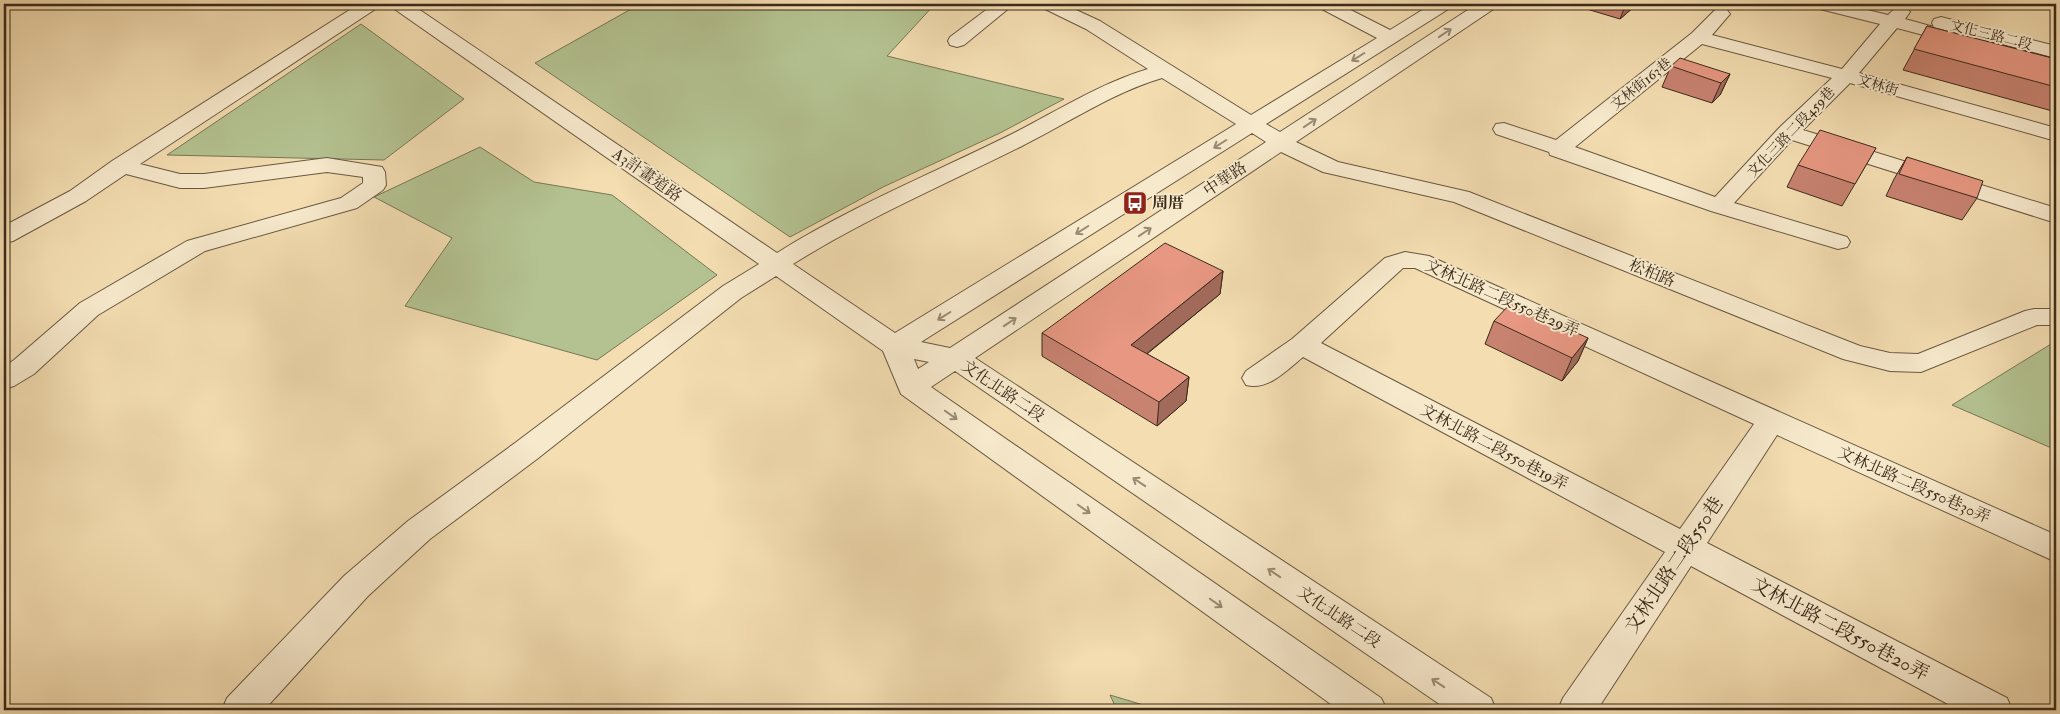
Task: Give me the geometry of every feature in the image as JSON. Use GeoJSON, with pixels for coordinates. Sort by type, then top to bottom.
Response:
{"type":"FeatureCollection","features":[{"type":"Feature","properties":{"kind":"street"},"geometry":{"type":"LineString","coordinates":[[4,236],[63,205],[120,166],[371,4]]}},
{"type":"Feature","properties":{"kind":"street","name":"A3計畫道路"},"geometry":{"type":"LineString","coordinates":[[398,4],[895,346]]}},
{"type":"Feature","properties":{"kind":"street"},"geometry":{"type":"LineString","coordinates":[[956,41],[1005,4]]}},
{"type":"Feature","properties":{"kind":"street","name":"松柏路"},"geometry":{"type":"LineString","coordinates":[[1049,4],[1093,26],[1164,72],[1294,150],[1331,167],[1461,197],[1854,353],[1890,362],[1921,363],[2034,317],[2056,317]]}},
{"type":"Feature","properties":{"kind":"street"},"geometry":{"type":"LineString","coordinates":[[1326,4],[1390,37]]}},
{"type":"Feature","properties":{"kind":"street","name":"中華路"},"geometry":{"type":"LineString","coordinates":[[895,346],[1444,4]]}},
{"type":"Feature","properties":{"kind":"street","name":"中華路"},"geometry":{"type":"LineString","coordinates":[[911,387],[1490,4]]}},
{"type":"Feature","properties":{"kind":"street","name":"文化三路二段"},"geometry":{"type":"LineString","coordinates":[[1822,4],[1897,17],[2056,52]]}},
{"type":"Feature","properties":{"kind":"street","name":"文化三路二段"},"geometry":{"type":"LineString","coordinates":[[1868,4],[1897,17],[2056,62]]}},
{"type":"Feature","properties":{"kind":"street","name":"文林街163巷"},"geometry":{"type":"LineString","coordinates":[[1558,150],[1699,37],[1721,14]]}},
{"type":"Feature","properties":{"kind":"street","name":"文化三路二段459巷"},"geometry":{"type":"LineString","coordinates":[[1719,206],[1788,132],[1846,76],[1897,17]]}},
{"type":"Feature","properties":{"kind":"street","name":"文林街"},"geometry":{"type":"LineString","coordinates":[[1699,37],[2056,135]]}},
{"type":"Feature","properties":{"kind":"street"},"geometry":{"type":"LineString","coordinates":[[240,710],[356,586],[419,530],[526,451],[732,292],[808,244],[863,215],[1017,140],[1107,92],[1137,79],[1164,72]]}},
{"type":"Feature","properties":{"kind":"street"},"geometry":{"type":"LineString","coordinates":[[1504,129],[1558,150],[1719,206],[1838,242]]}},
{"type":"Feature","properties":{"kind":"street"},"geometry":{"type":"LineString","coordinates":[[1788,132],[2056,216]]}},
{"type":"Feature","properties":{"kind":"street"},"geometry":{"type":"LineString","coordinates":[[4,379],[24,367],[90,308],[196,246],[349,203],[375,185],[374,172],[327,165],[204,181],[180,181],[120,166]]}},
{"type":"Feature","properties":{"kind":"street","name":"文林北路二段550巷29弄"},"geometry":{"type":"LineString","coordinates":[[1256,378],[1302,345],[1394,263],[1405,260],[1420,261],[1772,420]]}},
{"type":"Feature","properties":{"kind":"street","name":"文林北路二段550巷19弄"},"geometry":{"type":"LineString","coordinates":[[1302,345],[1686,549]]}},
{"type":"Feature","properties":{"kind":"street"},"geometry":{"type":"LineString","coordinates":[[895,346],[911,387],[1368,710]]}},
{"type":"Feature","properties":{"kind":"street","name":"文化北路二段"},"geometry":{"type":"LineString","coordinates":[[895,346],[955,358],[1478,710]]}},
{"type":"Feature","properties":{"kind":"street","name":"文林北路二段550巷"},"geometry":{"type":"LineString","coordinates":[[1576,710],[1772,420]]}},
{"type":"Feature","properties":{"kind":"street","name":"文林北路二段550巷30弄"},"geometry":{"type":"LineString","coordinates":[[1772,420],[2056,549]]}},
{"type":"Feature","properties":{"kind":"street","name":"文林北路二段550巷20弄"},"geometry":{"type":"LineString","coordinates":[[1686,549],[1994,710]]}},
{"type":"Feature","properties":{"kind":"green space"},"geometry":{"type":"Polygon","coordinates":[[[640,4],[935,4],[887,56],[1064,99],[1000,133],[883,187],[790,237],[535,63],[640,4]]]}},
{"type":"Feature","properties":{"kind":"green space"},"geometry":{"type":"Polygon","coordinates":[[[361,24],[464,99],[384,160],[167,155],[361,24]]]}},
{"type":"Feature","properties":{"kind":"green space"},"geometry":{"type":"Polygon","coordinates":[[[480,147],[534,182],[612,195],[717,275],[597,360],[405,306],[452,238],[374,197],[480,147]]]}},
{"type":"Feature","properties":{"kind":"green space"},"geometry":{"type":"Polygon","coordinates":[[[2056,341],[2056,450],[1952,405],[2056,341]]]}},
{"type":"Feature","properties":{"kind":"green space"},"geometry":{"type":"Polygon","coordinates":[[[1110,695],[1160,710],[1117,710],[1110,695]]]}},
{"type":"Feature","properties":{"kind":"building"},"geometry":{"type":"Polygon","coordinates":[[[1927,26],[2056,59],[2056,87],[1914,49],[1927,26]]]}},
{"type":"Feature","properties":{"kind":"building"},"geometry":{"type":"Polygon","coordinates":[[[1680,58],[1730,74],[1721,83],[1671,66],[1680,58]]]}},
{"type":"Feature","properties":{"kind":"building"},"geometry":{"type":"Polygon","coordinates":[[[1820,130],[1876,148],[1855,184],[1798,165],[1820,130]]]}},
{"type":"Feature","properties":{"kind":"building"},"geometry":{"type":"Polygon","coordinates":[[[1907,157],[1983,181],[1977,198],[1899,174],[1907,157]]]}},
{"type":"Feature","properties":{"kind":"building"},"geometry":{"type":"Polygon","coordinates":[[[1165,243],[1223,271],[1131,345],[1189,377],[1159,402],[1042,333],[1165,243]]]}},
{"type":"Feature","properties":{"kind":"building"},"geometry":{"type":"Polygon","coordinates":[[[1511,303],[1588,338],[1572,358],[1494,321],[1511,303]]]}},
{"type":"Feature","properties":{"kind":"place","name":"周厝"},"geometry":{"type":"Point","coordinates":[1135,203]}}]}
